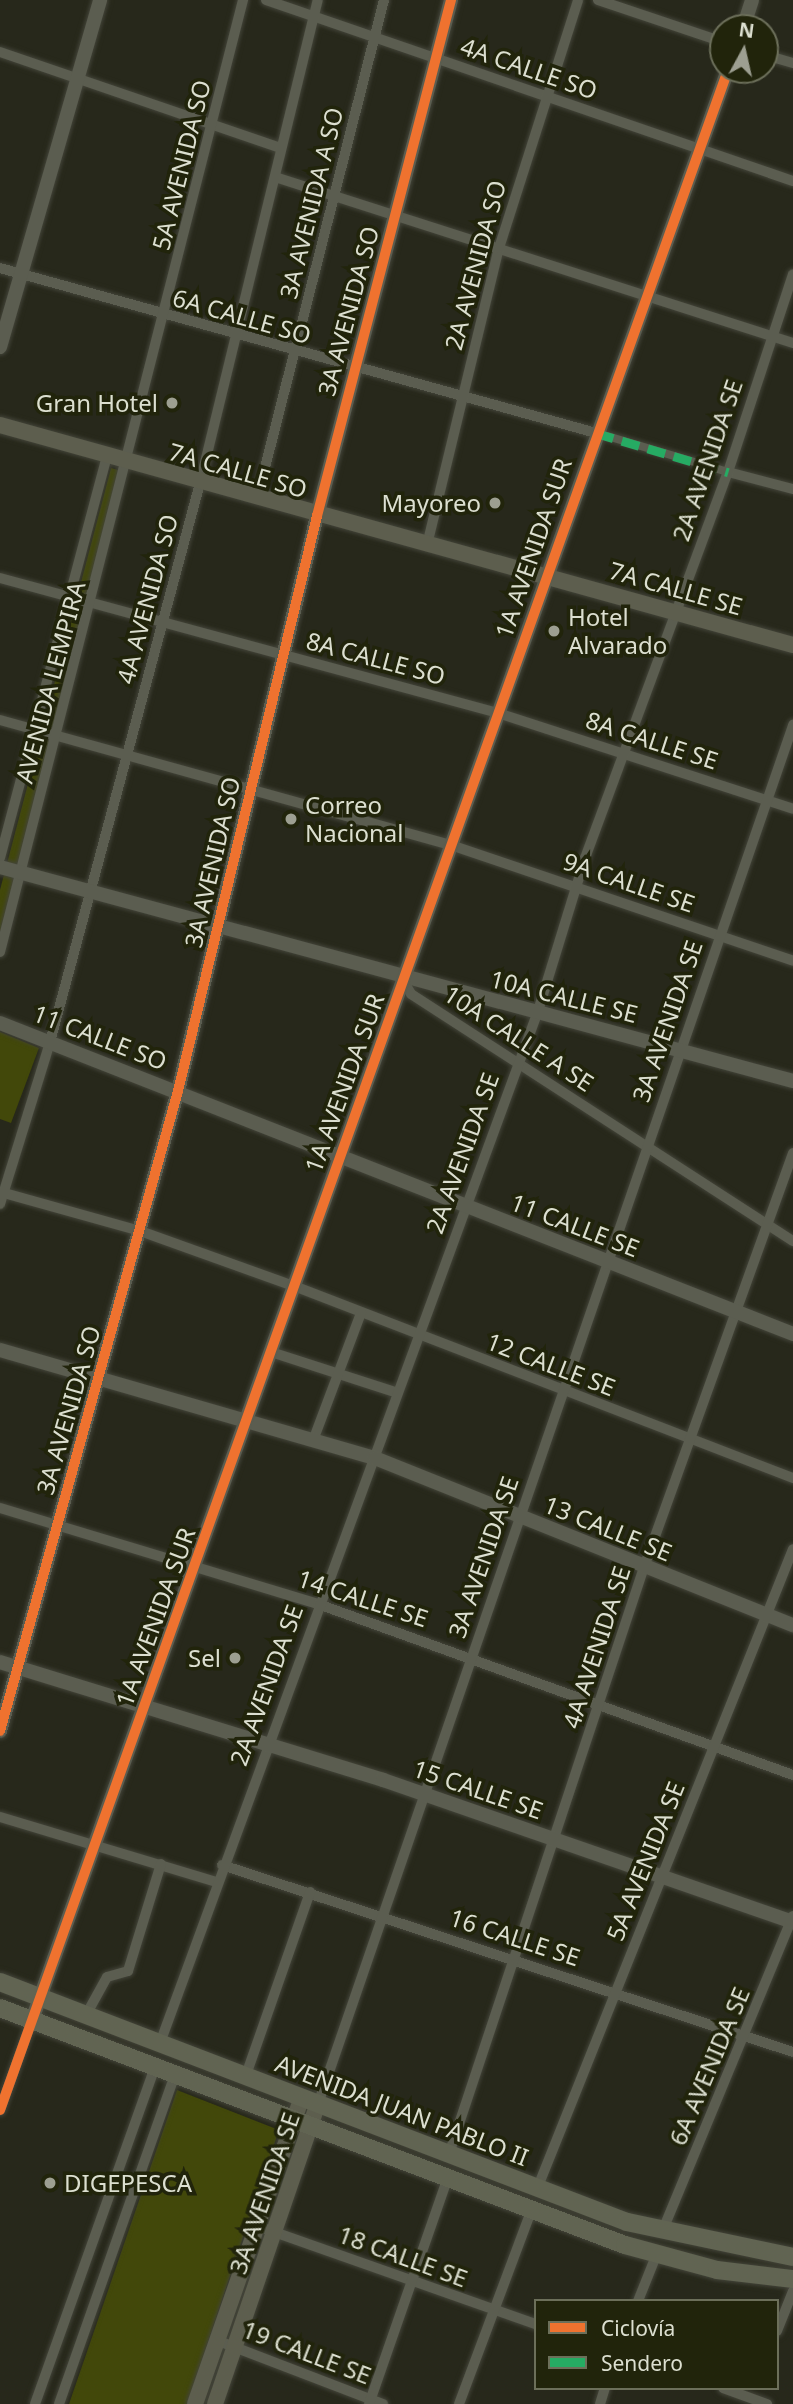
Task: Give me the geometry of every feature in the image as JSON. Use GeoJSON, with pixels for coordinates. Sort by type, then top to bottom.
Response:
{"type":"FeatureCollection","features":[{"type":"Feature","properties":{"kind":"highway","name":"AVENIDA JUAN PABLO II"},"geometry":{"type":"LineString","coordinates":[[0,1982],[448,2157],[537,2189],[662,2232],[793,2257]]}},
{"type":"Feature","properties":{"kind":"highway","name":"AVENIDA JUAN PABLO II"},"geometry":{"type":"LineString","coordinates":[[0,2008],[447,2180],[656,2256],[793,2279]]}},
{"type":"Feature","properties":{"kind":"main road","name":"7A CALLE SO"},"geometry":{"type":"LineString","coordinates":[[0,425],[317,516],[547,576]]}},
{"type":"Feature","properties":{"kind":"main road","name":"7A CALLE SE"},"geometry":{"type":"LineString","coordinates":[[547,576],[793,645]]}},
{"type":"Feature","properties":{"kind":"main road","name":"3A AVENIDA SE"},"geometry":{"type":"LineString","coordinates":[[195,2404],[257,2226],[310,2101]]}},
{"type":"Feature","properties":{"kind":"main road","name":"3A AVENIDA SE"},"geometry":{"type":"LineString","coordinates":[[215,2404],[276,2233],[302,2123]]}},
{"type":"Feature","properties":{"kind":"street"},"geometry":{"type":"LineString","coordinates":[[0,347],[100,0]]}},
{"type":"Feature","properties":{"kind":"street","name":"5A AVENIDA SO"},"geometry":{"type":"LineString","coordinates":[[129,462],[243,0]]}},
{"type":"Feature","properties":{"kind":"street","name":"4A CALLE SO"},"geometry":{"type":"LineString","coordinates":[[266,0],[793,181]]}},
{"type":"Feature","properties":{"kind":"street","name":"4A AVENIDA SO"},"geometry":{"type":"LineString","coordinates":[[0,1204],[50,1042],[200,482],[318,0]]}},
{"type":"Feature","properties":{"kind":"street","name":"3A AVENIDA A SO"},"geometry":{"type":"LineString","coordinates":[[257,499],[384,0]]}},
{"type":"Feature","properties":{"kind":"street","name":"3A AVENIDA SO"},"geometry":{"type":"LineString","coordinates":[[0,1731],[178,1091],[317,516],[451,0]]}},
{"type":"Feature","properties":{"kind":"street","name":"2A AVENIDA SO"},"geometry":{"type":"LineString","coordinates":[[427,545],[499,248],[545,95],[578,0]]}},
{"type":"Feature","properties":{"kind":"street"},"geometry":{"type":"LineString","coordinates":[[598,0],[709,37]]}},
{"type":"Feature","properties":{"kind":"street"},"geometry":{"type":"LineString","coordinates":[[0,52],[76,83],[281,148]]}},
{"type":"Feature","properties":{"kind":"street","name":"1A AVENIDA SUR"},"geometry":{"type":"LineString","coordinates":[[0,2110],[646,292],[723,84]]}},
{"type":"Feature","properties":{"kind":"street"},"geometry":{"type":"LineString","coordinates":[[275,177],[646,292],[793,343]]}},
{"type":"Feature","properties":{"kind":"street","name":"6A CALLE SO"},"geometry":{"type":"LineString","coordinates":[[0,268],[236,337],[596,433]]}},
{"type":"Feature","properties":{"kind":"street","name":"2A AVENIDA SE"},"geometry":{"type":"LineString","coordinates":[[160,2043],[222,1865],[375,1458],[464,1206],[538,1011],[576,885],[674,611],[728,472],[793,274]]}},
{"type":"Feature","properties":{"kind":"street"},"geometry":{"type":"LineString","coordinates":[[596,433],[793,489]]}},
{"type":"Feature","properties":{"kind":"street","name":"AVENIDA LEMPIRA"},"geometry":{"type":"LineString","coordinates":[[0,858],[107,456]]}},
{"type":"Feature","properties":{"kind":"street","name":"AVENIDA LEMPIRA"},"geometry":{"type":"LineString","coordinates":[[0,953],[129,462]]}},
{"type":"Feature","properties":{"kind":"street","name":"8A CALLE SO"},"geometry":{"type":"LineString","coordinates":[[0,578],[498,713]]}},
{"type":"Feature","properties":{"kind":"street","name":"8A CALLE SE"},"geometry":{"type":"LineString","coordinates":[[498,713],[793,809]]}},
{"type":"Feature","properties":{"kind":"street","name":"9A CALLE SE"},"geometry":{"type":"LineString","coordinates":[[0,720],[451,845],[576,885],[793,961]]}},
{"type":"Feature","properties":{"kind":"street","name":"3A AVENIDA SE"},"geometry":{"type":"LineString","coordinates":[[310,2101],[384,1917],[793,725]]}},
{"type":"Feature","properties":{"kind":"street","name":"10A CALLE SE"},"geometry":{"type":"LineString","coordinates":[[0,867],[403,980],[538,1011],[793,1081]]}},
{"type":"Feature","properties":{"kind":"street","name":"10A CALLE A SE"},"geometry":{"type":"LineString","coordinates":[[403,980],[411,994],[519,1061],[793,1241]]}},
{"type":"Feature","properties":{"kind":"street","name":"11 CALLE SO"},"geometry":{"type":"LineString","coordinates":[[0,1023],[340,1157]]}},
{"type":"Feature","properties":{"kind":"street","name":"4A AVENIDA SE"},"geometry":{"type":"LineString","coordinates":[[448,2157],[556,1839],[644,1567],[793,1153]]}},
{"type":"Feature","properties":{"kind":"street","name":"11 CALLE SE"},"geometry":{"type":"LineString","coordinates":[[340,1157],[793,1334]]}},
{"type":"Feature","properties":{"kind":"street","name":"12 CALLE SE"},"geometry":{"type":"LineString","coordinates":[[4,1193],[140,1231],[294,1286],[563,1392],[793,1478]]}},
{"type":"Feature","properties":{"kind":"street"},"geometry":{"type":"LineString","coordinates":[[314,1438],[361,1313]]}},
{"type":"Feature","properties":{"kind":"street","name":"13 CALLE SE"},"geometry":{"type":"LineString","coordinates":[[0,1350],[100,1376],[375,1458],[793,1625]]}},
{"type":"Feature","properties":{"kind":"street"},"geometry":{"type":"LineString","coordinates":[[271,1352],[338,1370],[398,1393]]}},
{"type":"Feature","properties":{"kind":"street","name":"14 CALLE SE"},"geometry":{"type":"LineString","coordinates":[[0,1508],[318,1604],[473,1656],[793,1775]]}},
{"type":"Feature","properties":{"kind":"street","name":"5A AVENIDA SE"},"geometry":{"type":"LineString","coordinates":[[537,2189],[613,1991],[663,1875],[793,1549]]}},
{"type":"Feature","properties":{"kind":"street","name":"15 CALLE SE"},"geometry":{"type":"LineString","coordinates":[[0,1662],[268,1743],[792,1919]]}},
{"type":"Feature","properties":{"kind":"street"},"geometry":{"type":"LineString","coordinates":[[0,1817],[97,1843],[217,1882]]}},
{"type":"Feature","properties":{"kind":"street"},"geometry":{"type":"LineString","coordinates":[[86,2015],[107,1977],[128,1972],[161,1864]]}},
{"type":"Feature","properties":{"kind":"street","name":"16 CALLE SE"},"geometry":{"type":"LineString","coordinates":[[222,1865],[514,1958],[793,2052]]}},
{"type":"Feature","properties":{"kind":"street"},"geometry":{"type":"LineString","coordinates":[[246,2076],[310,1892]]}},
{"type":"Feature","properties":{"kind":"street","name":"6A AVENIDA SE"},"geometry":{"type":"LineString","coordinates":[[662,2232],[747,2036],[792,1919]]}},
{"type":"Feature","properties":{"kind":"street"},"geometry":{"type":"LineString","coordinates":[[35,2404],[155,2067]]}},
{"type":"Feature","properties":{"kind":"street"},"geometry":{"type":"LineString","coordinates":[[59,2404],[175,2074]]}},
{"type":"Feature","properties":{"kind":"street"},"geometry":{"type":"LineString","coordinates":[[137,2118],[157,2125]]}},
{"type":"Feature","properties":{"kind":"street"},"geometry":{"type":"LineString","coordinates":[[370,2402],[409,2282],[447,2180]]}},
{"type":"Feature","properties":{"kind":"street"},"geometry":{"type":"LineString","coordinates":[[113,2185],[133,2195]]}},
{"type":"Feature","properties":{"kind":"street"},"geometry":{"type":"LineString","coordinates":[[459,2404],[531,2211]]}},
{"type":"Feature","properties":{"kind":"street","name":"18 CALLE SE"},"geometry":{"type":"LineString","coordinates":[[257,2226],[534,2324]]}},
{"type":"Feature","properties":{"kind":"street"},"geometry":{"type":"LineString","coordinates":[[639,2299],[656,2256]]}},
{"type":"Feature","properties":{"kind":"street"},"geometry":{"type":"LineString","coordinates":[[779,2326],[793,2291]]}},
{"type":"Feature","properties":{"kind":"street","name":"19 CALLE SE"},"geometry":{"type":"LineString","coordinates":[[216,2340],[370,2402],[383,2404]]}},
{"type":"Feature","properties":{"kind":"street"},"geometry":{"type":"LineString","coordinates":[[52,2356],[74,2363]]}},
{"type":"Feature","properties":{"kind":"street"},"geometry":{"type":"LineString","coordinates":[[729,2390],[767,2404]]}},
{"type":"Feature","properties":{"kind":"green space"},"geometry":{"type":"Polygon","coordinates":[[[111,468],[125,472],[0,949],[0,890],[111,468]]]}},
{"type":"Feature","properties":{"kind":"green space"},"geometry":{"type":"Polygon","coordinates":[[[0,1032],[39,1048],[11,1123],[0,1119],[0,1032]]]}},
{"type":"Feature","properties":{"kind":"green space"},"geometry":{"type":"Polygon","coordinates":[[[177,2090],[279,2130],[187,2404],[69,2404],[177,2090]]]}},
{"type":"Feature","properties":{"kind":"marked path"},"geometry":{"type":"LineString","coordinates":[[596,433],[728,472]]}},
{"type":"Feature","properties":{"kind":"cycle path"},"geometry":{"type":"LineString","coordinates":[[0,1731],[178,1091],[317,516],[451,0]]}},
{"type":"Feature","properties":{"kind":"cycle path"},"geometry":{"type":"LineString","coordinates":[[0,2110],[723,84]]}},
{"type":"Feature","properties":{"kind":"place","name":"Gran Hotel"},"geometry":{"type":"Point","coordinates":[172,403]}},
{"type":"Feature","properties":{"kind":"place","name":"Mayoreo"},"geometry":{"type":"Point","coordinates":[495,503]}},
{"type":"Feature","properties":{"kind":"place","name":"Hotel Alvarado"},"geometry":{"type":"Point","coordinates":[554,631]}},
{"type":"Feature","properties":{"kind":"place","name":"Correo Nacional"},"geometry":{"type":"Point","coordinates":[291,819]}},
{"type":"Feature","properties":{"kind":"place","name":"Sel"},"geometry":{"type":"Point","coordinates":[235,1658]}},
{"type":"Feature","properties":{"kind":"place","name":"DIGEPESCA"},"geometry":{"type":"Point","coordinates":[50,2183]}}]}
